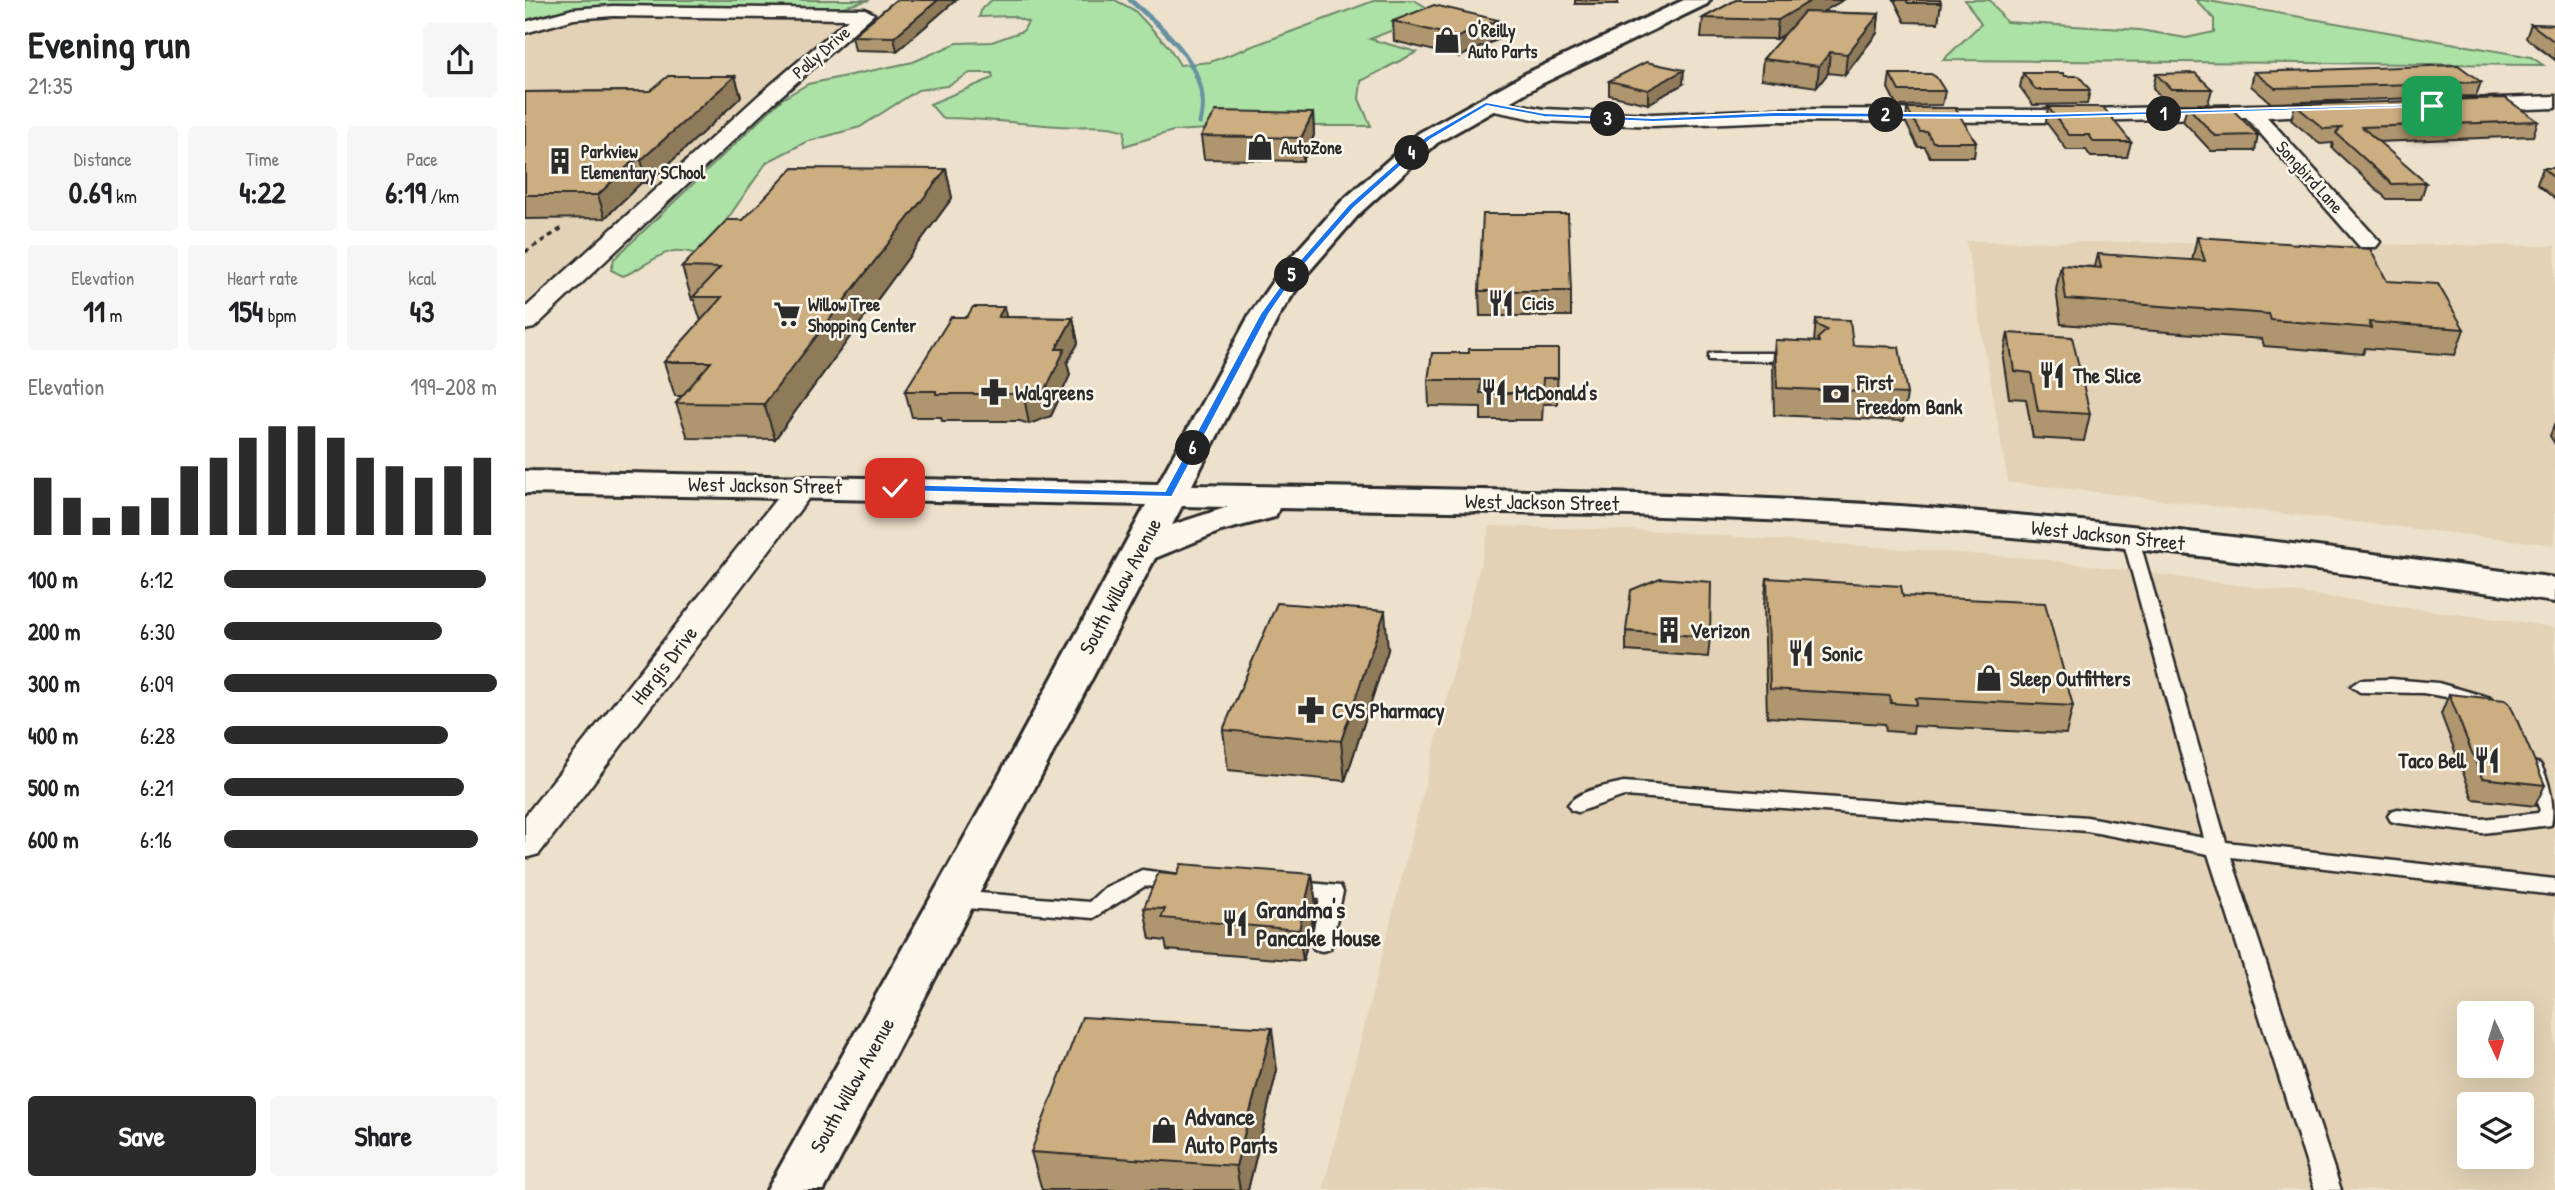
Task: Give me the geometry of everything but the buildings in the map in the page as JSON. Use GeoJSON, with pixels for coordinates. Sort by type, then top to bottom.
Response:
{"type":"FeatureCollection","features":[{"type":"Feature","properties":{"kind":"main road","name":"South Willow Avenue"},"geometry":{"type":"LineString","coordinates":[[795,1190],[954,899],[1265,314],[1296,270],[1351,207],[1428,138],[1539,76],[1700,0]]}},
{"type":"Feature","properties":{"kind":"main road","name":"West Jackson Street"},"geometry":{"type":"LineString","coordinates":[[525,482],[803,485],[1669,505],[1900,517],[2130,536],[2363,563],[2555,590]]}},
{"type":"Feature","properties":{"kind":"main road"},"geometry":{"type":"LineString","coordinates":[[1139,551],[1208,523],[1251,511],[1350,498]]}},
{"type":"Feature","properties":{"kind":"street","name":"Polly Drive"},"geometry":{"type":"LineString","coordinates":[[525,28],[573,14],[613,11],[865,13],[766,99],[525,322]]}},
{"type":"Feature","properties":{"kind":"street"},"geometry":{"type":"LineString","coordinates":[[2441,106],[2555,102]]}},
{"type":"Feature","properties":{"kind":"street"},"geometry":{"type":"LineString","coordinates":[[2522,103],[2544,121]]}},
{"type":"Feature","properties":{"kind":"street"},"geometry":{"type":"LineString","coordinates":[[1486,104],[1544,115],[1653,120],[1774,114],[1949,116],[2360,109]]}},
{"type":"Feature","properties":{"kind":"street","name":"Songbird Lane"},"geometry":{"type":"LineString","coordinates":[[2252,112],[2368,242]]}},
{"type":"Feature","properties":{"kind":"street","name":"Hargis Drive"},"geometry":{"type":"LineString","coordinates":[[525,844],[803,485]]}},
{"type":"Feature","properties":{"kind":"lane"},"geometry":{"type":"LineString","coordinates":[[1714,357],[1815,356]]}},
{"type":"Feature","properties":{"kind":"lane"},"geometry":{"type":"LineString","coordinates":[[2130,536],[2217,848],[2328,1190]]}},
{"type":"Feature","properties":{"kind":"lane"},"geometry":{"type":"LineString","coordinates":[[2360,686],[2400,684],[2442,690],[2480,699],[2503,710]]}},
{"type":"Feature","properties":{"kind":"lane"},"geometry":{"type":"LineString","coordinates":[[2398,816],[2482,827],[2544,820],[2550,810],[2525,748]]}},
{"type":"Feature","properties":{"kind":"lane"},"geometry":{"type":"LineString","coordinates":[[1578,805],[1623,789],[2087,824],[2217,848],[2555,887]]}},
{"type":"Feature","properties":{"kind":"lane"},"geometry":{"type":"LineString","coordinates":[[954,899],[1093,909],[1112,894],[1142,878],[1196,882]]}},
{"type":"Feature","properties":{"kind":"lane"},"geometry":{"type":"LineString","coordinates":[[1264,887],[1332,892],[1322,943]]}},
{"type":"Feature","properties":{"kind":"path"},"geometry":{"type":"LineString","coordinates":[[525,252],[564,228]]}},
{"type":"Feature","properties":{"kind":"shaded area"},"geometry":{"type":"Polygon","coordinates":[[[598,15],[833,18],[844,23],[525,303],[525,38],[554,21],[598,15]]]}},
{"type":"Feature","properties":{"kind":"shaded area"},"geometry":{"type":"Polygon","coordinates":[[[1966,241],[2555,246],[2555,545],[2008,482],[1966,241]]]}},
{"type":"Feature","properties":{"kind":"shaded area"},"geometry":{"type":"Polygon","coordinates":[[[1490,526],[1659,531],[2041,559],[2555,627],[2555,1190],[1323,1190],[1490,526]]]}},
{"type":"Feature","properties":{"kind":"green space"},"geometry":{"type":"Polygon","coordinates":[[[525,0],[870,0],[831,10],[618,9],[525,23],[525,0]]]}},
{"type":"Feature","properties":{"kind":"green space"},"geometry":{"type":"Polygon","coordinates":[[[992,0],[1115,0],[1134,10],[1169,47],[1180,65],[1210,62],[1376,0],[1414,0],[1436,13],[1370,39],[1417,52],[1361,81],[1359,99],[1371,126],[1262,126],[1173,131],[1124,146],[1125,131],[1109,127],[942,118],[930,104],[993,78],[992,73],[970,73],[947,86],[918,90],[860,127],[806,142],[767,162],[703,254],[673,251],[623,276],[611,270],[614,259],[782,99],[808,84],[913,62],[957,43],[992,42],[1023,31],[1028,22],[1012,16],[979,17],[982,8],[992,0]]]}},
{"type":"Feature","properties":{"kind":"green space"},"geometry":{"type":"Polygon","coordinates":[[[1965,0],[1990,0],[2006,22],[2140,30],[2186,38],[2214,32],[2214,19],[2196,0],[2203,0],[2531,57],[2543,65],[1943,60],[1981,24],[1965,0]]]}},
{"type":"Feature","properties":{"kind":"waterway"},"geometry":{"type":"LineString","coordinates":[[1130,0],[1184,53],[1200,86],[1200,123]]}},
{"type":"Feature","properties":{"kind":"place","name":"O'Reilly Auto Parts"},"geometry":{"type":"Point","coordinates":[1447,40]}},
{"type":"Feature","properties":{"kind":"place","name":"AutoZone"},"geometry":{"type":"Point","coordinates":[1260,147]}},
{"type":"Feature","properties":{"kind":"place","name":"Parkview Elementary SChool"},"geometry":{"type":"Point","coordinates":[560,161]}},
{"type":"Feature","properties":{"kind":"place","name":"Cicis"},"geometry":{"type":"Point","coordinates":[1501,303]}},
{"type":"Feature","properties":{"kind":"place","name":"Willow Tree Shopping Center"},"geometry":{"type":"Point","coordinates":[787,314]}},
{"type":"Feature","properties":{"kind":"place","name":"The Slice"},"geometry":{"type":"Point","coordinates":[2052,375]}},
{"type":"Feature","properties":{"kind":"place","name":"Walgreens"},"geometry":{"type":"Point","coordinates":[994,392]}},
{"type":"Feature","properties":{"kind":"place","name":"McDonald's"},"geometry":{"type":"Point","coordinates":[1494,392]}},
{"type":"Feature","properties":{"kind":"place","name":"First Freedom Bank"},"geometry":{"type":"Point","coordinates":[1836,394]}},
{"type":"Feature","properties":{"kind":"place","name":"Verizon"},"geometry":{"type":"Point","coordinates":[1669,630]}},
{"type":"Feature","properties":{"kind":"place","name":"Sonic"},"geometry":{"type":"Point","coordinates":[1801,653]}},
{"type":"Feature","properties":{"kind":"place","name":"Sleep Outfitters"},"geometry":{"type":"Point","coordinates":[1989,678]}},
{"type":"Feature","properties":{"kind":"place","name":"CVS Pharmacy"},"geometry":{"type":"Point","coordinates":[1311,710]}},
{"type":"Feature","properties":{"kind":"place","name":"Taco Bell"},"geometry":{"type":"Point","coordinates":[2487,760]}},
{"type":"Feature","properties":{"kind":"place","name":"Grandma's Pancake House"},"geometry":{"type":"Point","coordinates":[1235,923]}},
{"type":"Feature","properties":{"kind":"place","name":"Advance Auto Parts"},"geometry":{"type":"Point","coordinates":[1164,1130]}},
{"type":"Feature","properties":{"kind":"route"},"geometry":{"type":"LineString","coordinates":[[895,488],[1168,494],[1265,314],[1296,270],[1351,207],[1428,138],[1486,104],[1544,115],[1653,120],[1774,114],[2043,116],[2432,106]]}}]}
